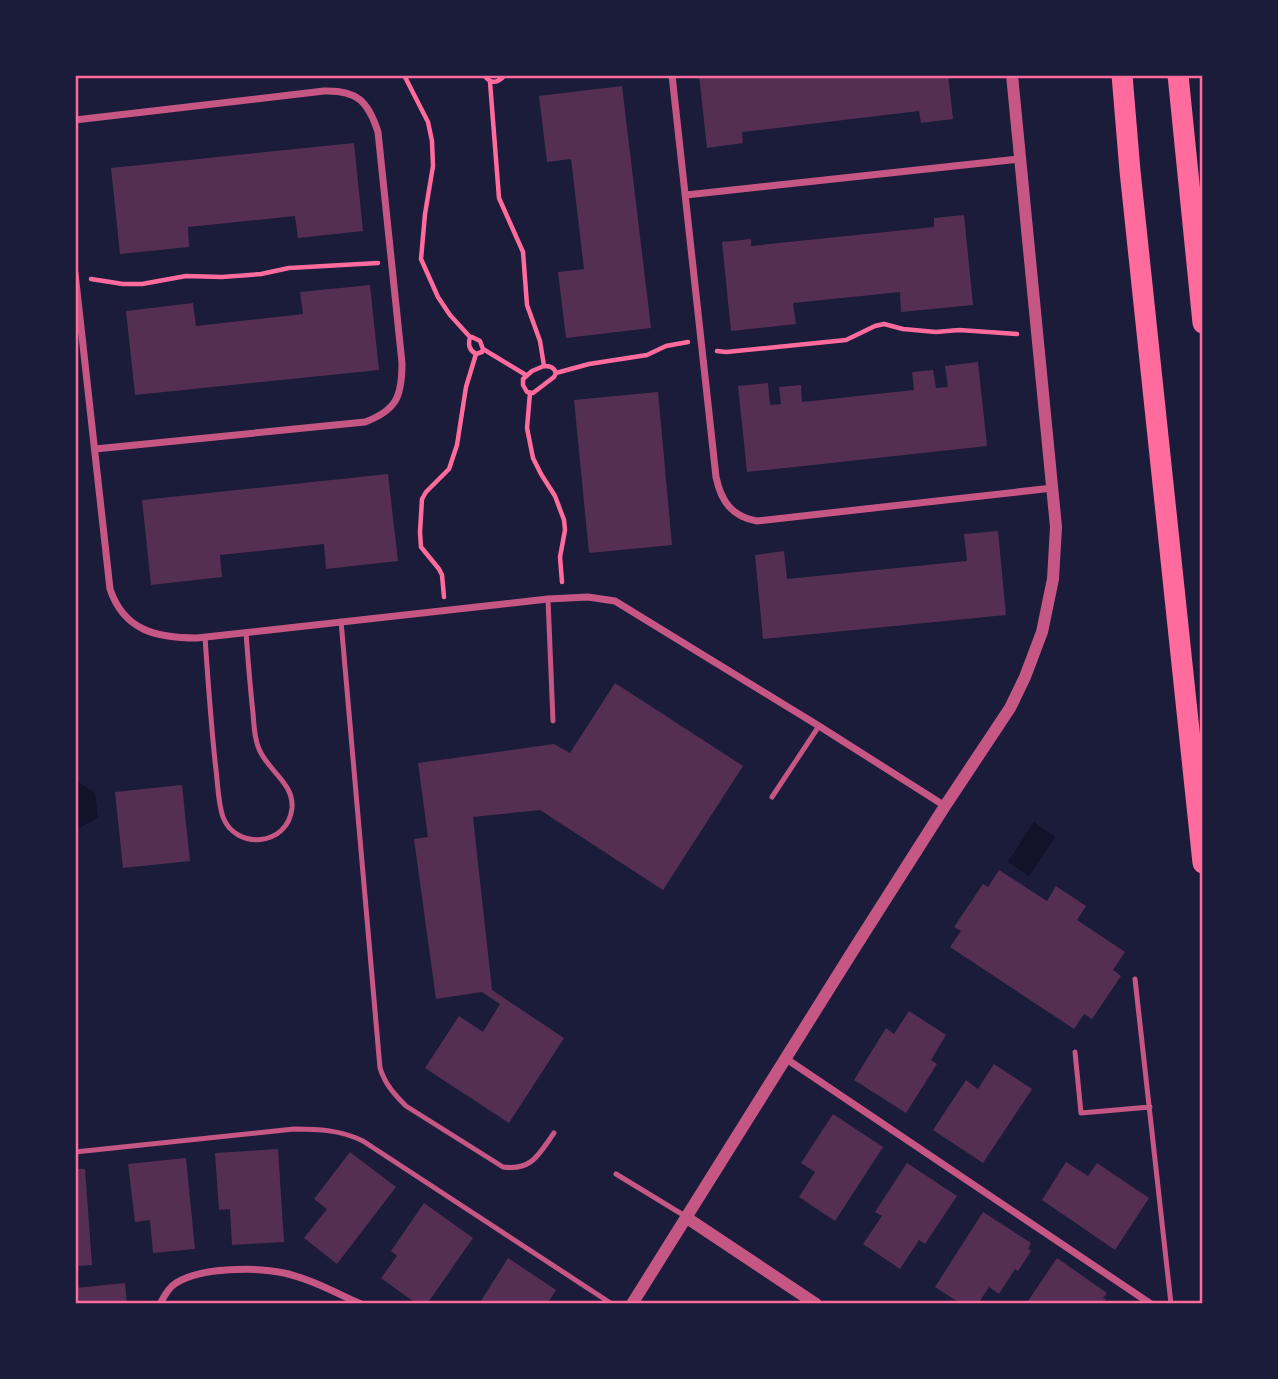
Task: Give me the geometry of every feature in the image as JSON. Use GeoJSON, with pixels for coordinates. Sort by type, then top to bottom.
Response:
{"type":"FeatureCollection","features":[{"type":"Feature","properties":{"kind":"highway"},"geometry":{"type":"LineString","coordinates":[[1122,75],[1131,184],[1203,863]]}},
{"type":"Feature","properties":{"kind":"highway"},"geometry":{"type":"LineString","coordinates":[[1178,75],[1203,323]]}},
{"type":"Feature","properties":{"kind":"street"},"geometry":{"type":"LineString","coordinates":[[672,75],[716,477],[727,506],[742,517],[757,521],[1054,488]]}},
{"type":"Feature","properties":{"kind":"street"},"geometry":{"type":"LineString","coordinates":[[632,1304],[785,1058],[1010,708],[1037,647],[1053,579],[1056,527],[1012,75]]}},
{"type":"Feature","properties":{"kind":"street"},"geometry":{"type":"LineString","coordinates":[[75,120],[324,91],[348,92],[358,97],[373,116],[378,132],[402,363],[398,396],[391,408],[378,417],[352,424],[95,449]]}},
{"type":"Feature","properties":{"kind":"street"},"geometry":{"type":"LineString","coordinates":[[686,195],[1019,159]]}},
{"type":"Feature","properties":{"kind":"street"},"geometry":{"type":"LineString","coordinates":[[75,273],[110,589],[115,602],[130,621],[140,628],[174,638],[205,637],[548,599],[588,597],[615,601],[945,806]]}},
{"type":"Feature","properties":{"kind":"street"},"geometry":{"type":"LineString","coordinates":[[785,1058],[1151,1304]]}},
{"type":"Feature","properties":{"kind":"street"},"geometry":{"type":"LineString","coordinates":[[687,1218],[816,1304]]}},
{"type":"Feature","properties":{"kind":"street"},"geometry":{"type":"LineString","coordinates":[[160,1304],[175,1283],[209,1272],[235,1270],[283,1273],[361,1304]]}},
{"type":"Feature","properties":{"kind":"lane"},"geometry":{"type":"LineString","coordinates":[[548,599],[553,721]]}},
{"type":"Feature","properties":{"kind":"lane"},"geometry":{"type":"LineString","coordinates":[[341,621],[380,1068],[384,1081],[406,1106],[503,1167],[529,1164],[536,1159],[554,1133]]}},
{"type":"Feature","properties":{"kind":"lane"},"geometry":{"type":"LineString","coordinates":[[205,637],[214,753],[224,819],[235,833],[250,839],[266,839],[280,834],[287,824],[292,811],[292,798],[288,786],[264,759],[258,746],[246,633]]}},
{"type":"Feature","properties":{"kind":"lane"},"geometry":{"type":"LineString","coordinates":[[772,797],[820,726]]}},
{"type":"Feature","properties":{"kind":"lane"},"geometry":{"type":"LineString","coordinates":[[1135,979],[1171,1304]]}},
{"type":"Feature","properties":{"kind":"lane"},"geometry":{"type":"LineString","coordinates":[[1074,1052],[1080,1113],[1150,1107]]}},
{"type":"Feature","properties":{"kind":"lane"},"geometry":{"type":"LineString","coordinates":[[75,1152],[294,1129],[316,1129],[350,1135],[612,1304]]}},
{"type":"Feature","properties":{"kind":"lane"},"geometry":{"type":"LineString","coordinates":[[616,1174],[687,1218]]}},
{"type":"Feature","properties":{"kind":"path"},"geometry":{"type":"LineString","coordinates":[[404,75],[428,122],[432,141],[433,166],[421,259],[450,315],[470,337],[480,341],[483,349],[526,375]]}},
{"type":"Feature","properties":{"kind":"path"},"geometry":{"type":"LineString","coordinates":[[484,75],[490,82],[499,198],[523,252],[527,305],[540,341],[544,366]]}},
{"type":"Feature","properties":{"kind":"path"},"geometry":{"type":"LineString","coordinates":[[490,82],[496,82],[505,75]]}},
{"type":"Feature","properties":{"kind":"path"},"geometry":{"type":"LineString","coordinates":[[412,260],[421,259]]}},
{"type":"Feature","properties":{"kind":"path"},"geometry":{"type":"LineString","coordinates":[[89,279],[142,284],[186,276],[222,277],[261,274],[289,268],[378,262]]}},
{"type":"Feature","properties":{"kind":"path"},"geometry":{"type":"LineString","coordinates":[[716,350],[726,352],[846,340],[884,324],[936,332],[959,330],[1017,334]]}},
{"type":"Feature","properties":{"kind":"path"},"geometry":{"type":"LineString","coordinates":[[470,337],[470,348],[476,354]]}},
{"type":"Feature","properties":{"kind":"path"},"geometry":{"type":"LineString","coordinates":[[530,393],[537,391],[556,373],[598,362],[640,356],[677,343],[692,341]]}},
{"type":"Feature","properties":{"kind":"path"},"geometry":{"type":"LineString","coordinates":[[476,354],[483,349]]}},
{"type":"Feature","properties":{"kind":"path"},"geometry":{"type":"LineString","coordinates":[[443,597],[442,575],[424,553],[419,541],[422,499],[449,469],[457,444],[466,387],[476,354]]}},
{"type":"Feature","properties":{"kind":"path"},"geometry":{"type":"LineString","coordinates":[[530,393],[523,384],[526,375],[544,366],[552,367],[556,373]]}},
{"type":"Feature","properties":{"kind":"path"},"geometry":{"type":"LineString","coordinates":[[530,393],[527,428],[533,458],[555,496],[564,520],[560,556],[562,587]]}},
{"type":"Feature","properties":{"kind":"shaded area"},"geometry":{"type":"Polygon","coordinates":[[[75,780],[95,793],[98,818],[75,830],[75,780]]]}},
{"type":"Feature","properties":{"kind":"shaded area"},"geometry":{"type":"Polygon","coordinates":[[[1034,822],[1055,837],[1029,876],[1008,862],[1034,822]]]}},
{"type":"Feature","properties":{"kind":"building"},"geometry":{"type":"Polygon","coordinates":[[[699,75],[948,75],[953,119],[921,123],[919,111],[742,132],[743,143],[707,148],[699,75]]]}},
{"type":"Feature","properties":{"kind":"building"},"geometry":{"type":"Polygon","coordinates":[[[622,86],[651,328],[566,338],[558,272],[584,269],[571,159],[547,162],[539,96],[622,86]]]}},
{"type":"Feature","properties":{"kind":"building"},"geometry":{"type":"Polygon","coordinates":[[[354,143],[363,231],[298,238],[295,216],[188,227],[189,247],[120,254],[111,168],[354,143]]]}},
{"type":"Feature","properties":{"kind":"building"},"geometry":{"type":"Polygon","coordinates":[[[964,215],[973,305],[901,312],[900,292],[793,303],[796,324],[731,331],[722,242],[751,239],[751,246],[934,227],[934,218],[964,215]]]}},
{"type":"Feature","properties":{"kind":"building"},"geometry":{"type":"Polygon","coordinates":[[[370,285],[379,370],[135,395],[126,311],[193,303],[196,326],[303,314],[300,292],[370,285]]]}},
{"type":"Feature","properties":{"kind":"building"},"geometry":{"type":"Polygon","coordinates":[[[978,362],[987,446],[747,472],[738,386],[768,383],[770,405],[781,404],[779,387],[801,385],[802,402],[914,390],[912,372],[933,370],[936,388],[948,387],[945,366],[978,362]]]}},
{"type":"Feature","properties":{"kind":"building"},"geometry":{"type":"Polygon","coordinates":[[[658,392],[672,545],[589,553],[574,400],[658,392]]]}},
{"type":"Feature","properties":{"kind":"building"},"geometry":{"type":"Polygon","coordinates":[[[388,474],[398,561],[326,569],[324,544],[220,555],[222,577],[151,585],[142,500],[388,474]]]}},
{"type":"Feature","properties":{"kind":"building"},"geometry":{"type":"Polygon","coordinates":[[[998,531],[1006,615],[763,639],[755,555],[784,551],[787,579],[967,561],[964,534],[998,531]]]}},
{"type":"Feature","properties":{"kind":"building"},"geometry":{"type":"Polygon","coordinates":[[[615,683],[743,766],[663,890],[540,810],[473,817],[492,990],[564,1038],[509,1123],[425,1068],[459,1016],[483,1032],[500,1004],[482,992],[436,999],[414,839],[428,837],[418,763],[554,744],[570,753],[615,683]]]}},
{"type":"Feature","properties":{"kind":"building"},"geometry":{"type":"Polygon","coordinates":[[[182,785],[190,861],[123,868],[115,792],[182,785]]]}},
{"type":"Feature","properties":{"kind":"building"},"geometry":{"type":"Polygon","coordinates":[[[999,870],[1047,901],[1056,886],[1086,906],[1077,920],[1125,952],[1113,970],[1121,976],[1092,1019],[1084,1014],[1074,1029],[950,947],[961,931],[954,927],[983,884],[988,887],[999,870]]]}},
{"type":"Feature","properties":{"kind":"building"},"geometry":{"type":"Polygon","coordinates":[[[909,1011],[946,1035],[931,1060],[937,1064],[906,1113],[854,1080],[886,1028],[894,1034],[909,1011]]]}},
{"type":"Feature","properties":{"kind":"building"},"geometry":{"type":"Polygon","coordinates":[[[994,1064],[1032,1089],[983,1163],[933,1130],[966,1080],[978,1089],[994,1064]]]}},
{"type":"Feature","properties":{"kind":"building"},"geometry":{"type":"Polygon","coordinates":[[[833,1114],[883,1147],[835,1221],[799,1197],[815,1172],[801,1163],[833,1114]]]}},
{"type":"Feature","properties":{"kind":"building"},"geometry":{"type":"Polygon","coordinates":[[[278,1149],[284,1242],[232,1245],[230,1209],[219,1210],[215,1153],[278,1149]]]}},
{"type":"Feature","properties":{"kind":"building"},"geometry":{"type":"Polygon","coordinates":[[[350,1152],[396,1187],[337,1264],[304,1238],[327,1209],[314,1199],[350,1152]]]}},
{"type":"Feature","properties":{"kind":"building"},"geometry":{"type":"Polygon","coordinates":[[[186,1158],[195,1249],[153,1253],[150,1220],[135,1222],[128,1164],[186,1158]]]}},
{"type":"Feature","properties":{"kind":"building"},"geometry":{"type":"Polygon","coordinates":[[[1066,1162],[1088,1176],[1097,1163],[1149,1198],[1115,1250],[1042,1200],[1066,1162]]]}},
{"type":"Feature","properties":{"kind":"building"},"geometry":{"type":"Polygon","coordinates":[[[907,1163],[957,1196],[925,1244],[919,1240],[900,1269],[863,1244],[882,1216],[875,1212],[907,1163]]]}},
{"type":"Feature","properties":{"kind":"building"},"geometry":{"type":"Polygon","coordinates":[[[75,1169],[85,1169],[92,1265],[75,1266],[75,1169]]]}},
{"type":"Feature","properties":{"kind":"building"},"geometry":{"type":"Polygon","coordinates":[[[424,1203],[473,1238],[427,1304],[417,1304],[381,1278],[397,1256],[391,1251],[424,1203]]]}},
{"type":"Feature","properties":{"kind":"building"},"geometry":{"type":"Polygon","coordinates":[[[983,1212],[1031,1243],[1028,1249],[1031,1251],[999,1294],[989,1287],[978,1304],[961,1304],[935,1287],[983,1212]]]}},
{"type":"Feature","properties":{"kind":"building"},"geometry":{"type":"Polygon","coordinates":[[[508,1258],[556,1290],[547,1304],[479,1304],[508,1258]]]}},
{"type":"Feature","properties":{"kind":"building"},"geometry":{"type":"Polygon","coordinates":[[[1057,1258],[1107,1293],[1103,1304],[1026,1304],[1057,1258]]]}},
{"type":"Feature","properties":{"kind":"building"},"geometry":{"type":"Polygon","coordinates":[[[125,1283],[127,1304],[75,1304],[75,1288],[125,1283]]]}}]}
